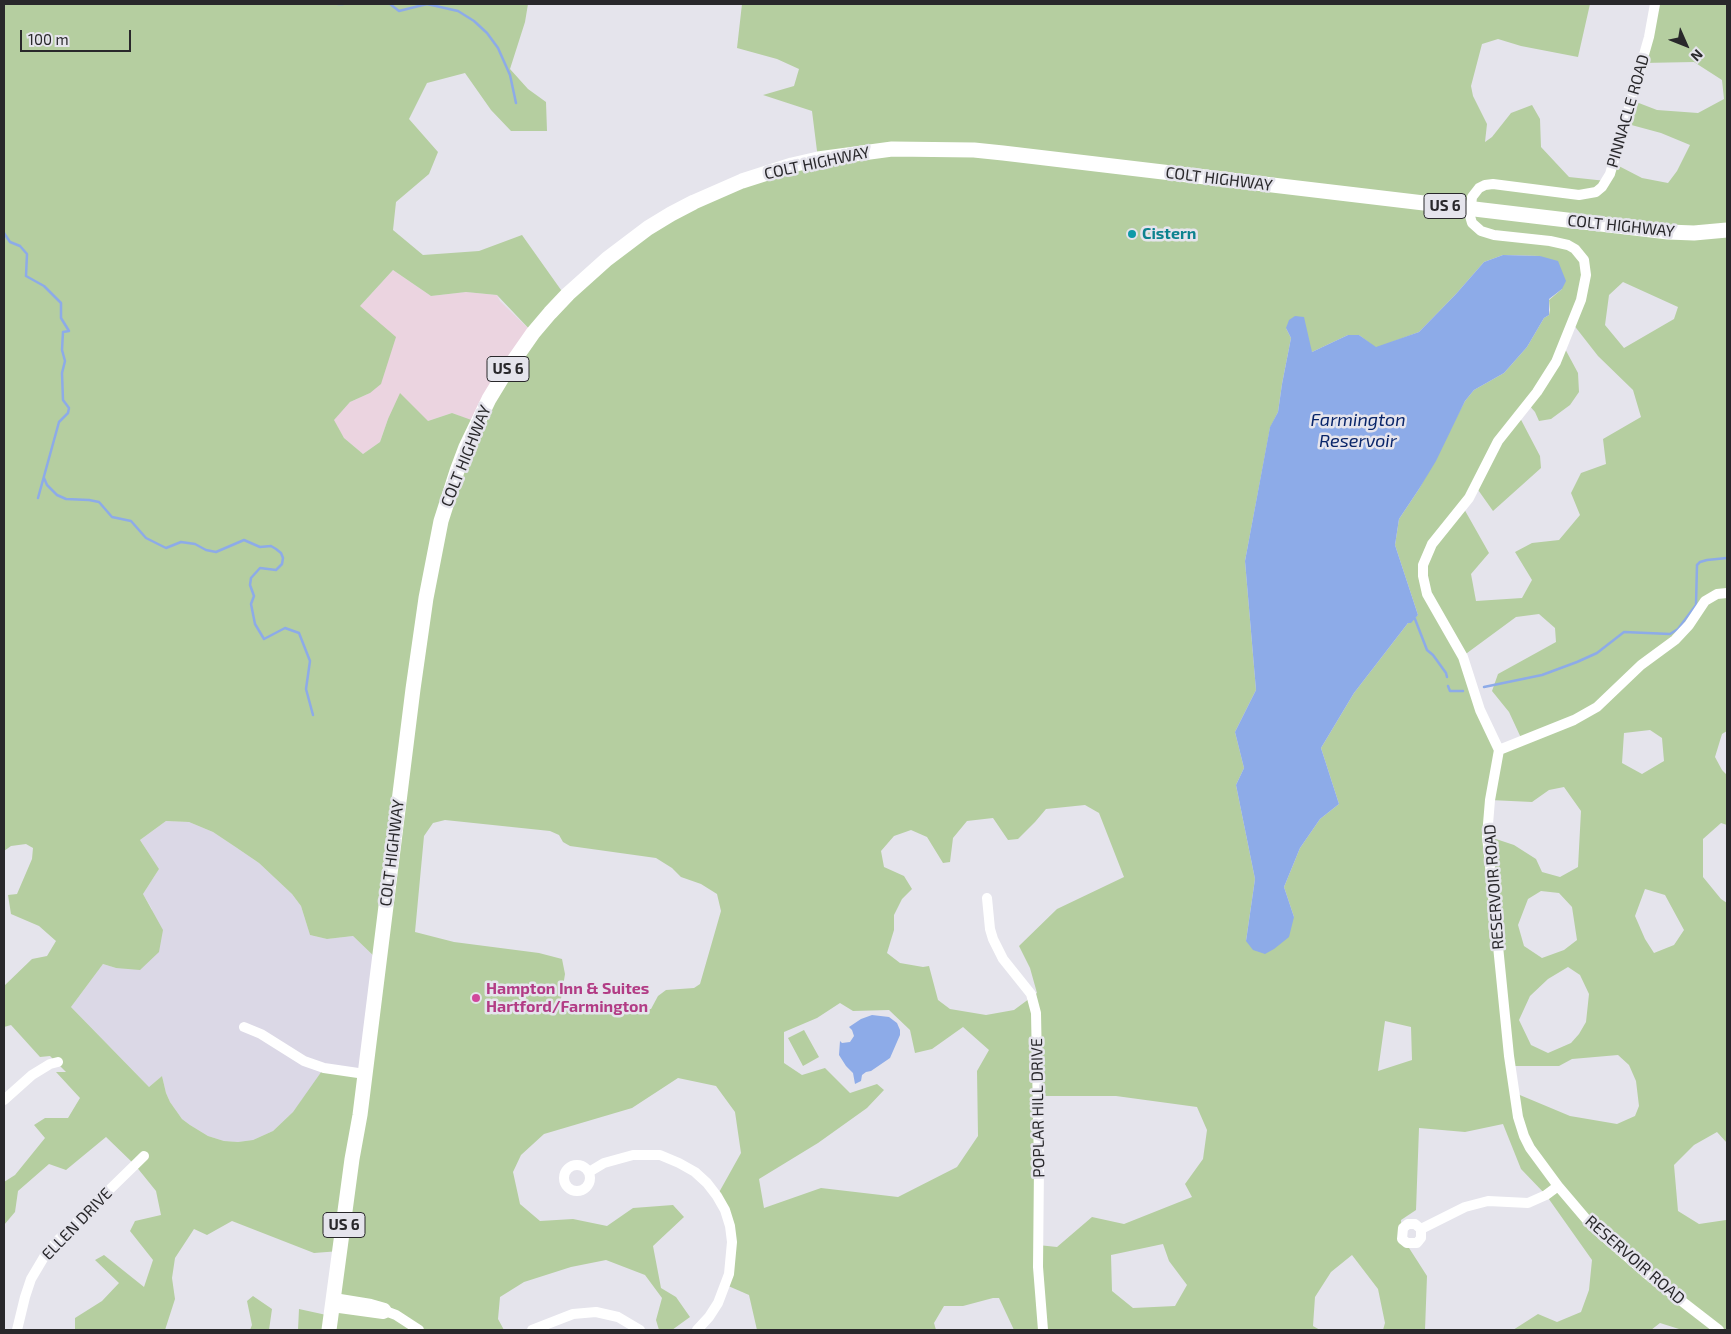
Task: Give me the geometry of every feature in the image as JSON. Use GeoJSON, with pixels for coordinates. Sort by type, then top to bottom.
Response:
{"type":"FeatureCollection","features":[{"type":"Feature","properties":{"kind":"highway","name":"COLT HIGHWAY"},"geometry":{"type":"LineString","coordinates":[[329,1330],[365,1074],[404,757],[435,547],[457,471],[477,423],[498,384],[550,313],[568,294],[621,248],[648,228],[686,206],[742,181],[784,167],[818,159],[892,149],[974,150],[1003,153],[1668,232],[1694,233],[1727,230]]}},
{"type":"Feature","properties":{"kind":"street","name":"PINNACLE ROAD"},"geometry":{"type":"LineString","coordinates":[[1471,209],[1472,197],[1479,188],[1485,185],[1493,184],[1579,195],[1596,192],[1602,187],[1610,174],[1649,37],[1655,4]]}},
{"type":"Feature","properties":{"kind":"street"},"geometry":{"type":"LineString","coordinates":[[1471,209],[1472,223],[1484,232],[1560,243],[1575,249],[1584,260],[1586,275],[1581,300],[1556,362],[1537,392],[1498,441],[1470,498],[1432,544],[1423,565],[1424,587],[1463,657],[1480,710],[1499,750],[1574,720],[1597,707],[1641,665],[1689,626],[1705,601],[1717,594],[1727,593]]}},
{"type":"Feature","properties":{"kind":"street","name":"RESERVOIR ROAD"},"geometry":{"type":"LineString","coordinates":[[1499,750],[1490,800],[1487,836],[1511,1066],[1518,1117],[1524,1136],[1530,1148],[1558,1186],[1592,1226],[1622,1253],[1719,1330]]}},
{"type":"Feature","properties":{"kind":"street","name":"POPLAR HILL DRIVE"},"geometry":{"type":"LineString","coordinates":[[987,898],[990,929],[993,939],[1003,959],[1031,994],[1036,1013],[1039,1166],[1038,1267],[1043,1330]]}},
{"type":"Feature","properties":{"kind":"street"},"geometry":{"type":"LineString","coordinates":[[244,1027],[262,1034],[304,1061],[324,1068],[365,1074]]}},
{"type":"Feature","properties":{"kind":"street"},"geometry":{"type":"LineString","coordinates":[[4,1100],[32,1075],[50,1064],[58,1062]]}},
{"type":"Feature","properties":{"kind":"street"},"geometry":{"type":"LineString","coordinates":[[589,1172],[604,1163],[633,1154],[660,1156],[679,1163],[695,1172],[717,1196],[725,1210],[730,1226],[732,1247],[729,1274],[718,1303],[697,1330]]}},
{"type":"Feature","properties":{"kind":"street","name":"ELLEN DRIVE"},"geometry":{"type":"LineString","coordinates":[[17,1330],[24,1296],[30,1279],[48,1252],[64,1233],[144,1156]]}},
{"type":"Feature","properties":{"kind":"street"},"geometry":{"type":"LineString","coordinates":[[1420,1229],[1465,1207],[1488,1201],[1528,1203],[1546,1195],[1558,1186]]}},
{"type":"Feature","properties":{"kind":"street"},"geometry":{"type":"LineString","coordinates":[[333,1302],[383,1314],[388,1312],[396,1315],[418,1330]]}},
{"type":"Feature","properties":{"kind":"street"},"geometry":{"type":"LineString","coordinates":[[532,1330],[573,1314],[596,1312],[618,1317],[640,1330]]}},
{"type":"Feature","properties":{"kind":"shaded area"},"geometry":{"type":"Polygon","coordinates":[[[393,270],[431,296],[466,292],[497,295],[500,301],[533,333],[477,423],[452,413],[428,421],[388,419],[380,442],[363,454],[344,438],[333,420],[350,402],[370,393],[359,307],[393,270]]]}},
{"type":"Feature","properties":{"kind":"shaded area"},"geometry":{"type":"Polygon","coordinates":[[[166,821],[189,822],[213,832],[259,863],[292,894],[301,906],[310,935],[327,939],[353,936],[379,961],[365,1074],[307,1094],[293,1112],[273,1131],[253,1140],[224,1141],[208,1136],[190,1125],[182,1119],[170,1102],[162,1076],[149,1087],[71,1007],[103,964],[116,968],[152,909],[143,894],[159,869],[140,840],[166,821]]]}},
{"type":"Feature","properties":{"kind":"green space"},"geometry":{"type":"Polygon","coordinates":[[[4,4],[528,4],[525,22],[510,69],[528,89],[546,102],[547,131],[511,131],[491,110],[465,73],[427,83],[409,119],[438,152],[429,174],[396,202],[393,230],[423,255],[479,251],[522,235],[566,297],[671,214],[818,159],[812,111],[763,95],[794,86],[799,69],[777,59],[737,48],[742,4],[1590,4],[1578,57],[1521,46],[1498,39],[1482,44],[1471,86],[1473,96],[1487,124],[1485,142],[1492,137],[1511,113],[1532,105],[1540,119],[1541,147],[1569,177],[1606,181],[1613,163],[1642,178],[1668,183],[1677,171],[1690,145],[1661,133],[1624,123],[1631,100],[1657,110],[1698,113],[1724,99],[1722,80],[1694,62],[1642,63],[1655,4],[1727,4],[1727,731],[1722,734],[1715,757],[1727,775],[1727,825],[1721,823],[1703,839],[1703,877],[1721,899],[1727,903],[1727,1143],[1717,1132],[1694,1145],[1674,1165],[1678,1211],[1699,1224],[1726,1220],[1727,1215],[1727,1330],[1679,1330],[1660,1323],[1651,1330],[1513,1330],[1538,1314],[1557,1322],[1581,1312],[1589,1290],[1592,1260],[1546,1195],[1521,1169],[1503,1124],[1465,1132],[1419,1128],[1416,1210],[1401,1220],[1402,1237],[1427,1276],[1425,1330],[1383,1330],[1385,1323],[1378,1289],[1352,1255],[1331,1272],[1315,1297],[1313,1326],[1320,1330],[1014,1330],[999,1298],[993,1298],[963,1306],[944,1306],[934,1323],[936,1330],[757,1330],[749,1295],[726,1285],[732,1242],[717,1196],[741,1153],[735,1112],[716,1086],[678,1078],[632,1108],[544,1134],[521,1155],[513,1172],[520,1204],[540,1221],[573,1219],[607,1226],[633,1208],[673,1205],[684,1217],[653,1246],[661,1288],[676,1297],[690,1317],[672,1330],[659,1330],[656,1320],[662,1298],[645,1275],[606,1260],[571,1267],[524,1282],[500,1297],[498,1319],[504,1330],[298,1330],[299,1309],[331,1316],[340,1251],[314,1253],[232,1221],[207,1235],[194,1229],[175,1258],[172,1278],[175,1299],[165,1330],[75,1330],[75,1318],[102,1301],[119,1283],[95,1260],[104,1255],[144,1287],[153,1260],[130,1231],[135,1221],[161,1215],[156,1191],[135,1165],[106,1137],[66,1170],[49,1164],[18,1191],[15,1212],[4,1225],[4,1182],[15,1175],[45,1138],[34,1125],[45,1118],[68,1118],[80,1098],[56,1072],[66,1072],[50,1056],[40,1057],[11,1025],[4,1027],[4,986],[32,959],[47,956],[56,941],[39,926],[11,914],[8,895],[17,894],[32,859],[33,848],[26,844],[11,846],[4,851],[4,4]],[[1503,255],[1484,262],[1419,332],[1376,348],[1359,335],[1348,335],[1312,352],[1286,328],[1291,338],[1278,412],[1270,428],[1245,561],[1256,690],[1235,732],[1244,768],[1236,785],[1255,879],[1246,941],[1294,917],[1284,887],[1300,848],[1320,819],[1339,804],[1321,748],[1354,693],[1408,623],[1418,615],[1395,545],[1399,519],[1419,489],[1465,401],[1474,390],[1504,373],[1527,347],[1544,318],[1549,315],[1549,300],[1562,289],[1540,256],[1503,255]],[[393,270],[360,306],[396,337],[381,384],[370,393],[350,402],[334,420],[344,438],[363,454],[380,442],[400,393],[428,421],[452,413],[477,422],[533,333],[497,295],[466,292],[431,296],[393,270]],[[1623,282],[1609,295],[1605,325],[1624,348],[1674,319],[1678,307],[1623,282]],[[1573,324],[1563,345],[1578,373],[1579,392],[1570,405],[1551,419],[1539,421],[1535,412],[1527,403],[1518,414],[1540,456],[1541,468],[1493,511],[1476,487],[1463,507],[1489,553],[1471,574],[1476,601],[1522,598],[1532,580],[1515,552],[1532,543],[1559,540],[1580,515],[1571,493],[1581,473],[1606,464],[1603,439],[1641,417],[1633,390],[1598,356],[1573,324]],[[1539,614],[1516,617],[1463,656],[1499,750],[1522,740],[1509,712],[1492,691],[1498,674],[1556,642],[1555,628],[1539,614]],[[1650,730],[1624,733],[1622,763],[1642,774],[1664,761],[1662,738],[1650,730]],[[1564,787],[1549,790],[1532,802],[1490,800],[1487,836],[1514,845],[1536,859],[1542,872],[1560,877],[1578,867],[1581,811],[1564,787]],[[1085,805],[1046,809],[1018,839],[1008,840],[993,818],[967,821],[953,838],[950,862],[943,863],[927,837],[911,830],[894,836],[881,851],[884,867],[904,876],[912,889],[902,899],[894,915],[894,930],[887,953],[900,963],[923,967],[929,966],[938,1000],[950,1009],[986,1015],[1014,1010],[1037,993],[1030,968],[1019,946],[1057,909],[1124,877],[1099,813],[1085,805]],[[445,820],[433,823],[424,836],[415,932],[454,942],[539,953],[562,959],[565,974],[560,1005],[597,1014],[602,1006],[635,1010],[651,1009],[658,996],[666,990],[694,988],[700,984],[721,911],[717,894],[701,884],[681,877],[672,868],[656,858],[570,846],[563,842],[559,835],[550,831],[445,820]],[[166,821],[140,840],[159,869],[143,894],[163,930],[159,952],[140,970],[116,968],[103,964],[71,1007],[149,1087],[162,1076],[170,1102],[182,1119],[208,1136],[224,1141],[253,1140],[273,1131],[293,1112],[324,1068],[364,1074],[379,961],[353,936],[327,939],[310,935],[301,906],[292,894],[259,863],[213,832],[189,822],[166,821]],[[1645,889],[1635,916],[1645,939],[1654,953],[1674,945],[1684,930],[1665,895],[1645,889]],[[1541,891],[1528,899],[1518,925],[1524,946],[1542,958],[1564,950],[1577,940],[1572,907],[1559,893],[1541,891]],[[1568,967],[1548,979],[1530,996],[1519,1020],[1531,1045],[1548,1053],[1571,1043],[1586,1022],[1589,994],[1580,975],[1568,967]],[[840,1003],[817,1018],[784,1032],[784,1063],[802,1075],[825,1068],[850,1093],[877,1084],[884,1090],[867,1108],[818,1143],[759,1179],[764,1208],[821,1188],[898,1197],[957,1167],[978,1136],[977,1071],[989,1050],[963,1027],[932,1049],[915,1053],[910,1030],[889,1010],[853,1011],[840,1003]],[[1385,1021],[1378,1071],[1412,1060],[1411,1027],[1385,1021]],[[1618,1055],[1572,1059],[1559,1066],[1511,1066],[1515,1093],[1570,1116],[1617,1124],[1635,1116],[1639,1106],[1636,1081],[1629,1065],[1618,1055]],[[1038,1096],[1038,1245],[1057,1247],[1092,1217],[1124,1224],[1192,1197],[1185,1184],[1203,1159],[1207,1130],[1197,1107],[1116,1096],[1038,1096]],[[1163,1244],[1111,1255],[1112,1291],[1133,1308],[1175,1306],[1187,1285],[1169,1261],[1163,1244]]]}},
{"type":"Feature","properties":{"kind":"green space"},"geometry":{"type":"Polygon","coordinates":[[[804,1030],[819,1057],[803,1066],[788,1038],[804,1030]]]}},
{"type":"Feature","properties":{"kind":"green space"},"geometry":{"type":"Polygon","coordinates":[[[253,1296],[272,1309],[269,1330],[250,1330],[252,1325],[247,1301],[253,1296]]]}},
{"type":"Feature","properties":{"kind":"water","name":"Farmington Reservoir"},"geometry":{"type":"Polygon","coordinates":[[[1503,255],[1540,256],[1558,261],[1566,281],[1562,289],[1549,299],[1549,315],[1544,318],[1527,347],[1504,373],[1474,390],[1465,401],[1436,461],[1399,519],[1395,545],[1418,615],[1411,623],[1408,623],[1354,693],[1321,748],[1339,804],[1320,819],[1300,848],[1284,887],[1294,917],[1289,937],[1265,954],[1253,950],[1246,941],[1255,879],[1236,785],[1244,768],[1235,732],[1256,690],[1245,561],[1270,427],[1278,412],[1291,338],[1286,328],[1289,320],[1295,316],[1304,317],[1312,352],[1348,335],[1359,335],[1376,347],[1419,332],[1484,262],[1503,255]]]}},
{"type":"Feature","properties":{"kind":"water"},"geometry":{"type":"Polygon","coordinates":[[[872,1015],[889,1017],[897,1023],[900,1035],[890,1058],[871,1071],[866,1072],[862,1075],[861,1081],[855,1084],[853,1073],[839,1055],[840,1041],[842,1043],[850,1042],[854,1036],[849,1027],[861,1019],[872,1015]]]}},
{"type":"Feature","properties":{"kind":"waterway"},"geometry":{"type":"LineString","coordinates":[[338,4],[343,4]]}},
{"type":"Feature","properties":{"kind":"waterway"},"geometry":{"type":"LineString","coordinates":[[390,4],[399,11],[427,4],[458,11],[474,21],[487,33],[498,48],[510,75],[516,103]]}},
{"type":"Feature","properties":{"kind":"waterway"},"geometry":{"type":"LineString","coordinates":[[4,233],[10,242],[20,246],[27,254],[26,276],[44,286],[61,303],[61,318],[69,331],[63,332],[62,350],[65,361],[62,373],[63,400],[69,408],[68,413],[59,422],[38,498]]}},
{"type":"Feature","properties":{"kind":"waterway"},"geometry":{"type":"LineString","coordinates":[[44,478],[47,485],[57,495],[66,499],[99,502],[112,517],[131,521],[146,538],[166,548],[181,542],[195,544],[206,550],[216,552],[244,540],[260,547],[271,546],[281,553],[283,558],[282,564],[276,570],[260,568],[251,578],[250,585],[254,596],[251,604],[255,624],[264,639],[285,628],[299,633],[310,661],[306,689],[313,715]]}},
{"type":"Feature","properties":{"kind":"waterway"},"geometry":{"type":"LineString","coordinates":[[1484,687],[1542,675],[1577,662],[1597,653],[1624,632],[1670,634],[1678,629],[1696,605],[1697,565],[1707,560],[1727,558]]}},
{"type":"Feature","properties":{"kind":"waterway"},"geometry":{"type":"LineString","coordinates":[[1415,619],[1427,650],[1433,655],[1447,677]]}},
{"type":"Feature","properties":{"kind":"waterway"},"geometry":{"type":"LineString","coordinates":[[1448,686],[1450,691],[1463,691]]}},
{"type":"Feature","properties":{"kind":"place","name":"Cistern"},"geometry":{"type":"Point","coordinates":[1132,234]}},
{"type":"Feature","properties":{"kind":"place","name":"Hampton Inn & Suites Hartford/Farmington"},"geometry":{"type":"Point","coordinates":[476,998]}}]}
